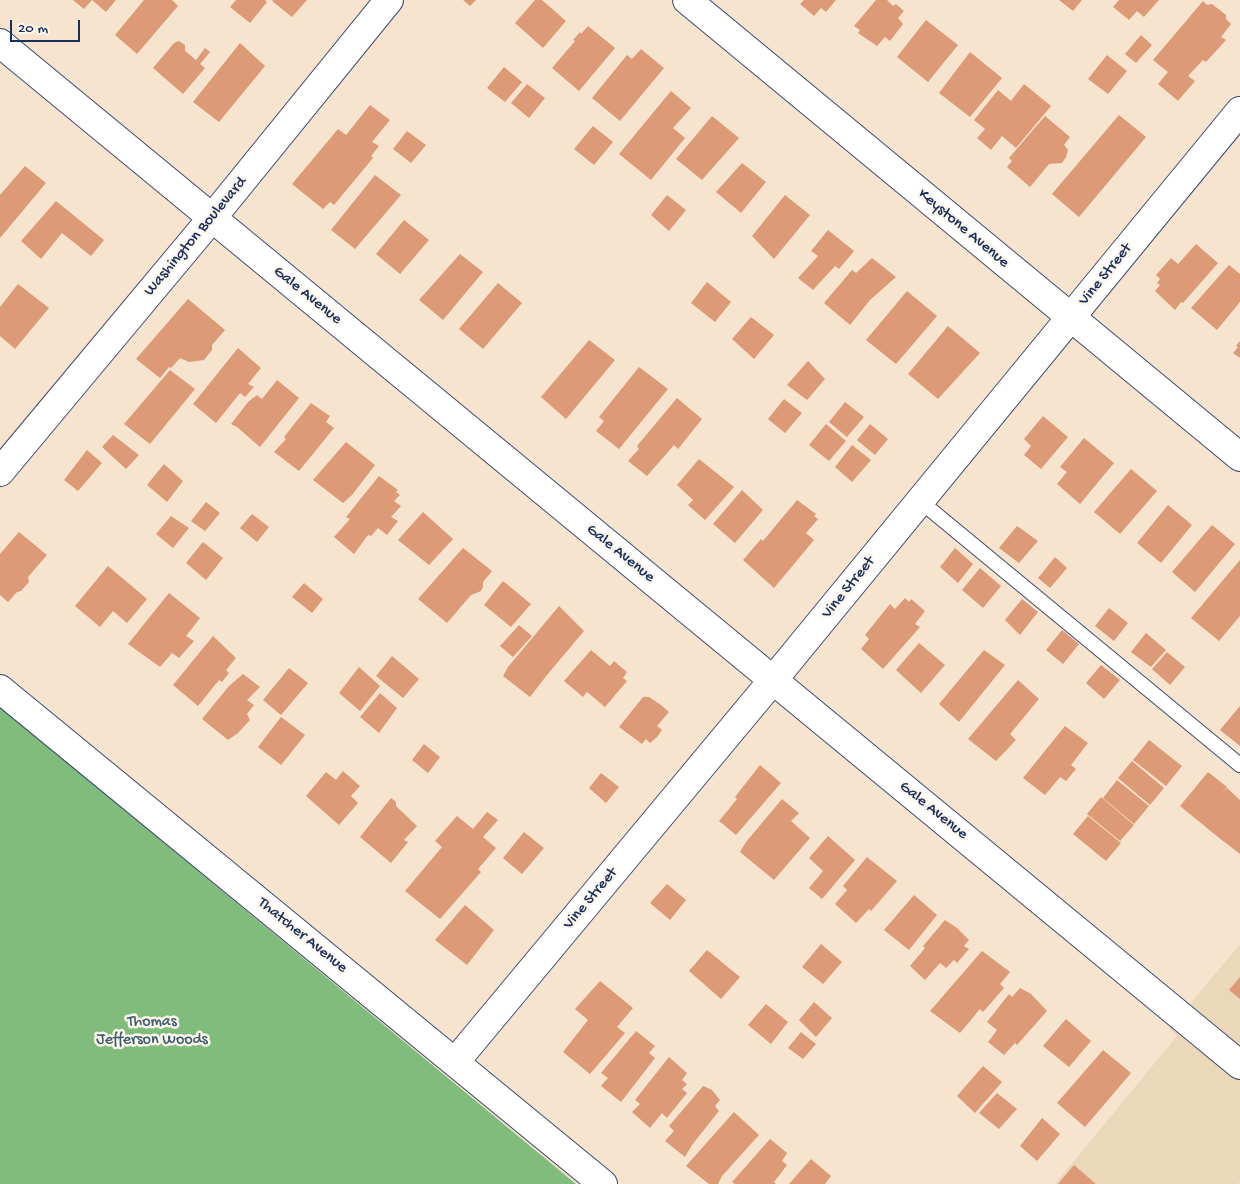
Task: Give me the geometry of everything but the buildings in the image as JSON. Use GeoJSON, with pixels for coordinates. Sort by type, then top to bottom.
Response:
{"type":"FeatureCollection","features":[{"type":"Feature","properties":{"kind":"street","name":"Washington Boulevard"},"geometry":{"type":"LineString","coordinates":[[0,472],[212,218],[389,0]]}},
{"type":"Feature","properties":{"kind":"street","name":"Keystone Avenue"},"geometry":{"type":"LineString","coordinates":[[687,0],[1240,457]]}},
{"type":"Feature","properties":{"kind":"street","name":"Gale Avenue"},"geometry":{"type":"LineString","coordinates":[[0,43],[1240,1065]]}},
{"type":"Feature","properties":{"kind":"street","name":"Vine Street"},"geometry":{"type":"LineString","coordinates":[[455,1062],[920,502],[1240,111]]}},
{"type":"Feature","properties":{"kind":"street","name":"Thatcher Avenue"},"geometry":{"type":"LineString","coordinates":[[0,689],[603,1184]]}},
{"type":"Feature","properties":{"kind":"lane"},"geometry":{"type":"LineString","coordinates":[[920,502],[1240,765]]}},
{"type":"Feature","properties":{"kind":"shaded area"},"geometry":{"type":"Polygon","coordinates":[[[1240,944],[1240,1182],[1238,1184],[1055,1184],[1177,1036],[1169,1029],[1240,944]]]}},
{"type":"Feature","properties":{"kind":"green space","name":"Thomas Jefferson Woods"},"geometry":{"type":"Polygon","coordinates":[[[0,707],[576,1184],[0,1184],[0,707]]]}}]}
